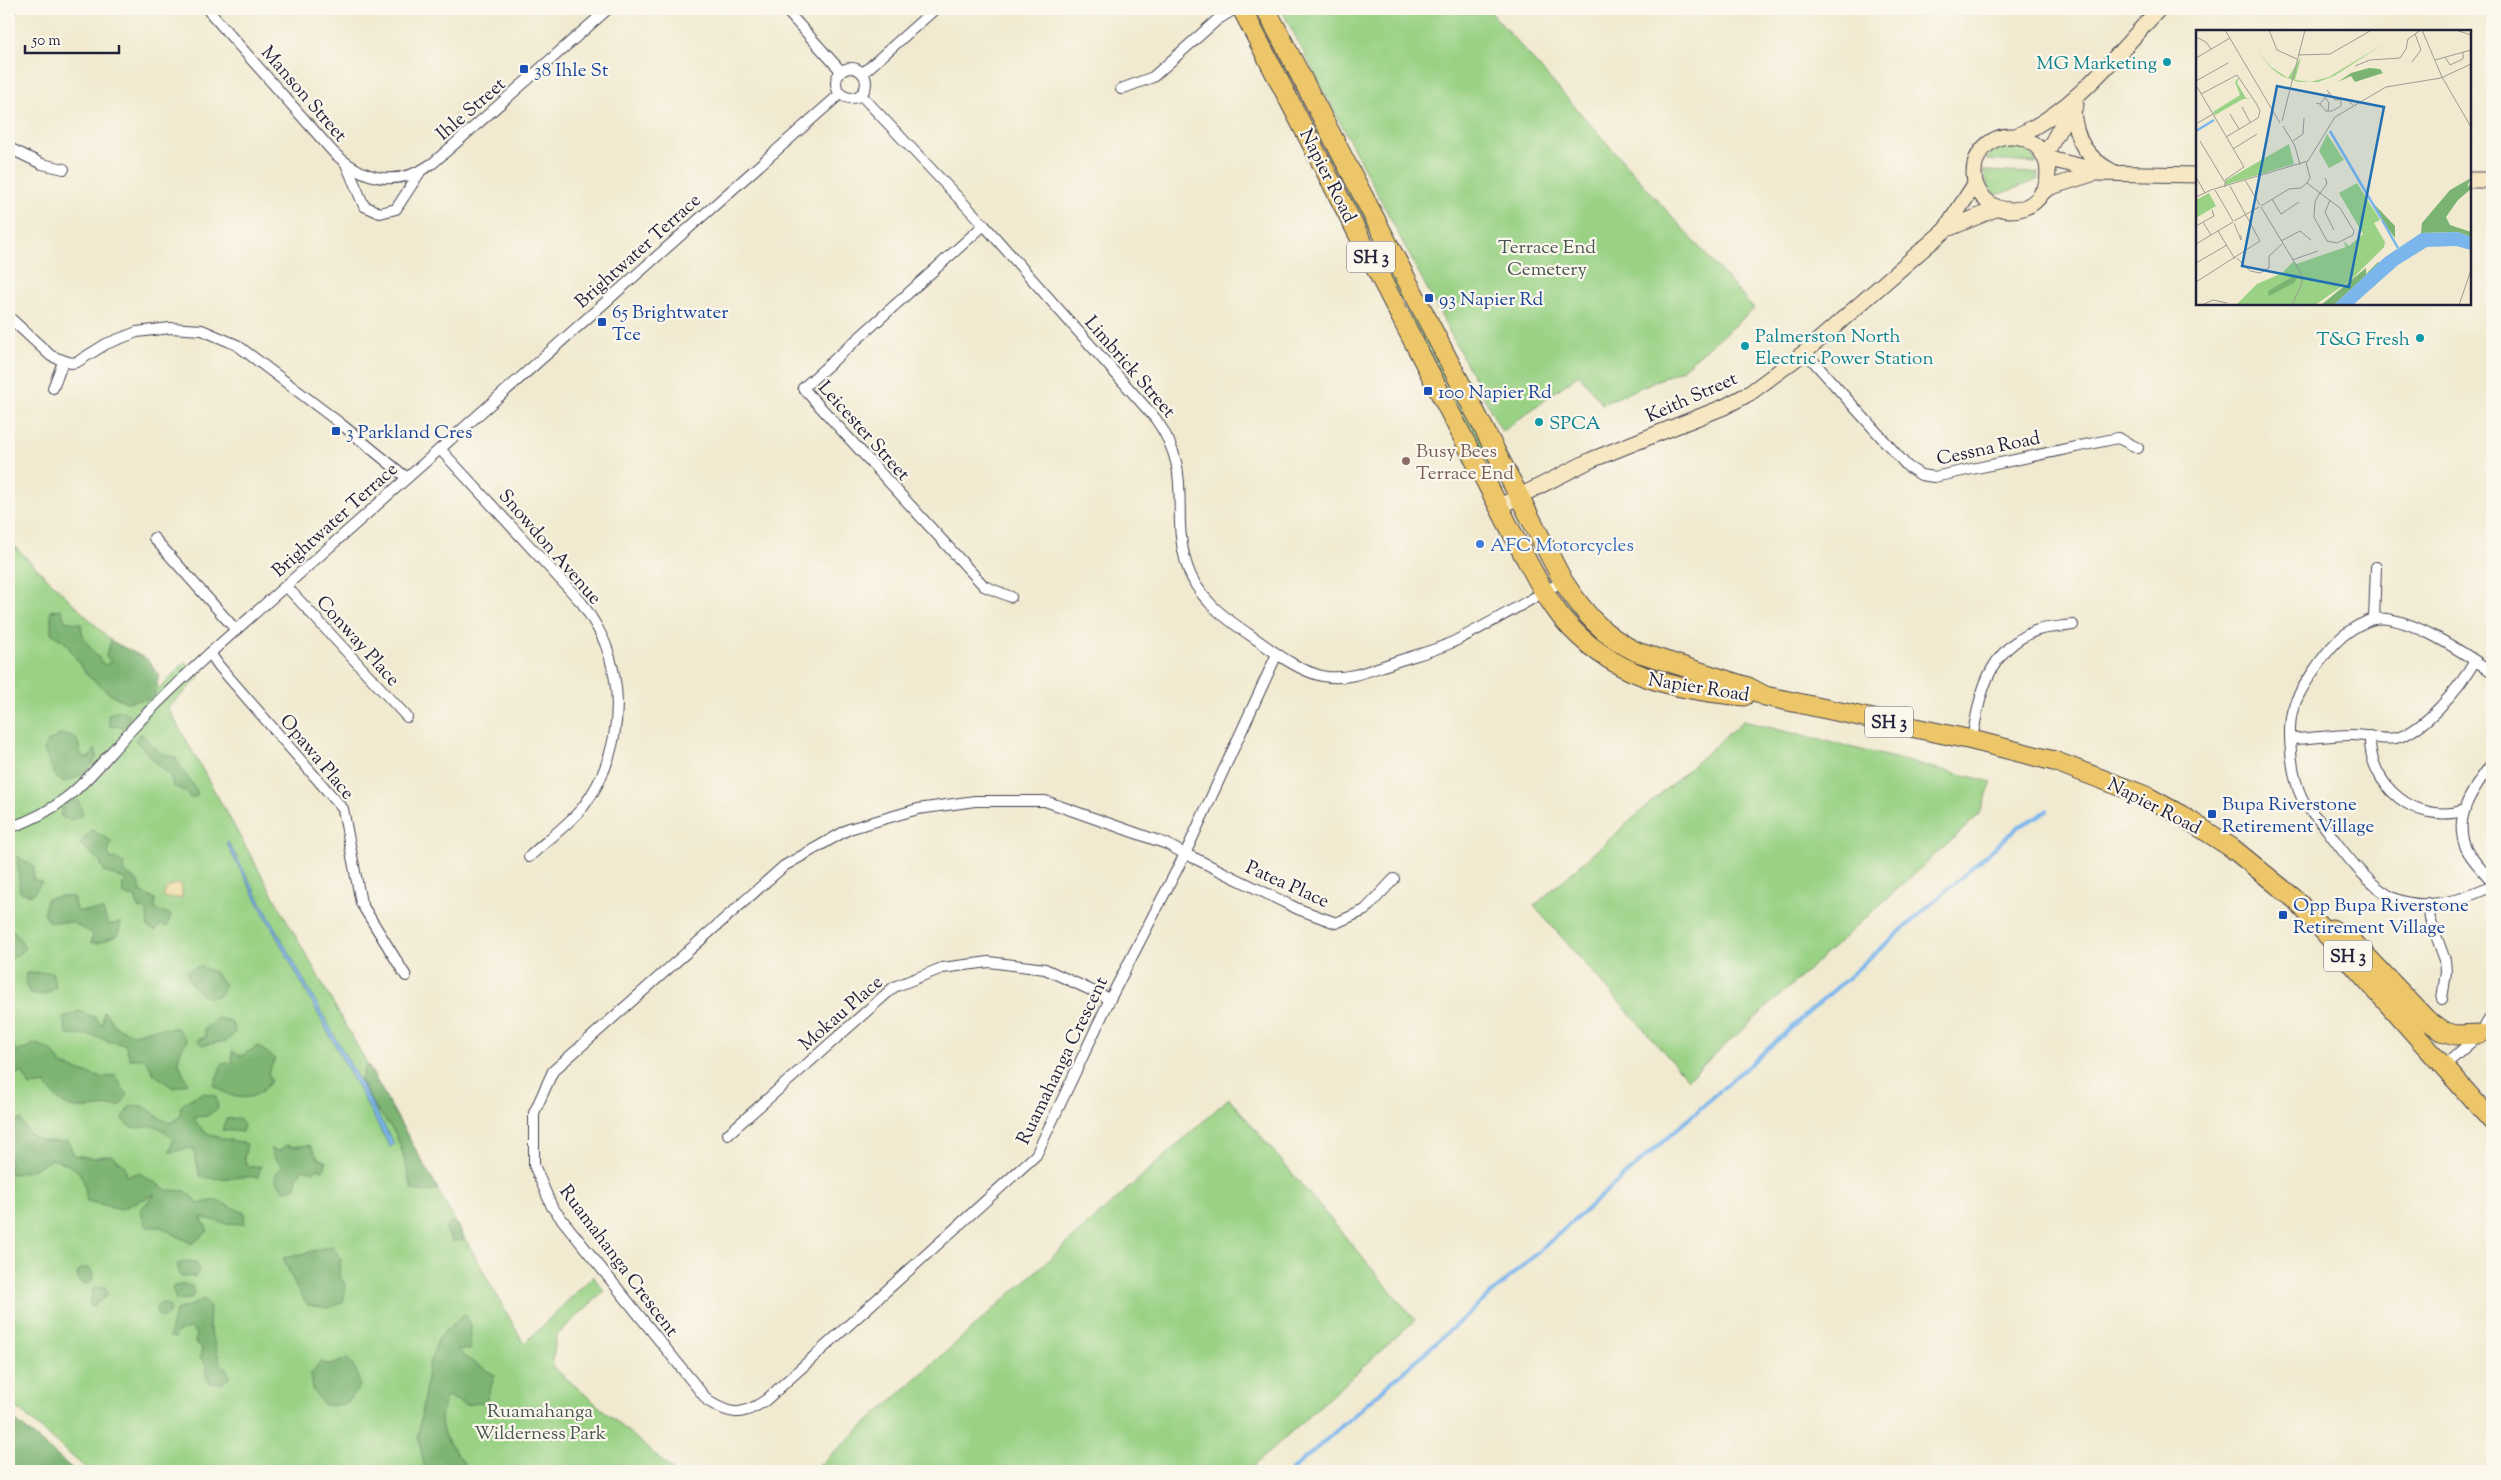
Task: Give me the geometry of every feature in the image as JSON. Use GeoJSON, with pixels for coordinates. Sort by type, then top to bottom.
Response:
{"type":"FeatureCollection","features":[{"type":"Feature","properties":{"kind":"highway","name":"Napier Road"},"geometry":{"type":"LineString","coordinates":[[1242,9],[1544,592],[1562,618],[1580,637],[1607,658],[1633,674],[1658,682],[1696,689],[1750,696],[1765,696],[1972,740],[2054,761],[2146,796],[2181,815],[2232,848],[2262,870],[2312,916],[2492,1121]]}},
{"type":"Feature","properties":{"kind":"highway","name":"Napier Road"},"geometry":{"type":"LineString","coordinates":[[1266,9],[1518,496],[1563,581],[1582,610],[1620,643],[1668,663],[1748,687],[1765,696]]}},
{"type":"Feature","properties":{"kind":"highway"},"geometry":{"type":"LineString","coordinates":[[1306,130],[1324,120]]}},
{"type":"Feature","properties":{"kind":"highway"},"geometry":{"type":"LineString","coordinates":[[1368,250],[1385,241]]}},
{"type":"Feature","properties":{"kind":"highway"},"geometry":{"type":"LineString","coordinates":[[2312,916],[2354,943],[2427,1020],[2442,1031],[2456,1035],[2480,1034]]}},
{"type":"Feature","properties":{"kind":"main road"},"geometry":{"type":"LineString","coordinates":[[2159,9],[2085,88],[2053,116],[2036,127],[2016,136],[1999,137],[1984,147],[1974,165],[1975,184],[1983,198],[1998,208],[2008,210],[2028,206],[2042,192],[2051,187],[2095,173],[2196,175]]}},
{"type":"Feature","properties":{"kind":"main road"},"geometry":{"type":"LineString","coordinates":[[2045,157],[2065,119],[2085,88]]}},
{"type":"Feature","properties":{"kind":"main road"},"geometry":{"type":"LineString","coordinates":[[2073,109],[2074,126],[2083,149],[2094,160],[2117,174]]}},
{"type":"Feature","properties":{"kind":"main road"},"geometry":{"type":"LineString","coordinates":[[2016,136],[2033,143],[2045,157],[2048,169],[2046,183],[2042,192]]}},
{"type":"Feature","properties":{"kind":"main road"},"geometry":{"type":"LineString","coordinates":[[2045,157],[2083,167],[2095,173]]}},
{"type":"Feature","properties":{"kind":"main road"},"geometry":{"type":"LineString","coordinates":[[2471,180],[2492,180]]}},
{"type":"Feature","properties":{"kind":"main road","name":"Keith Street"},"geometry":{"type":"LineString","coordinates":[[1500,506],[1591,460],[1724,407],[1750,393],[1805,352],[1945,230],[1975,184]]}},
{"type":"Feature","properties":{"kind":"main road","name":"Keith Street"},"geometry":{"type":"LineString","coordinates":[[1945,230],[1998,208]]}},
{"type":"Feature","properties":{"kind":"street"},"geometry":{"type":"LineString","coordinates":[[9,14],[11,9]]}},
{"type":"Feature","properties":{"kind":"street","name":"Manson Street"},"geometry":{"type":"LineString","coordinates":[[207,9],[334,153],[346,164],[364,174],[391,179]]}},
{"type":"Feature","properties":{"kind":"street","name":"Ihle Street"},"geometry":{"type":"LineString","coordinates":[[391,179],[420,172],[445,154],[608,9]]}},
{"type":"Feature","properties":{"kind":"street"},"geometry":{"type":"LineString","coordinates":[[785,9],[840,71]]}},
{"type":"Feature","properties":{"kind":"street"},"geometry":{"type":"LineString","coordinates":[[863,73],[934,9]]}},
{"type":"Feature","properties":{"kind":"street"},"geometry":{"type":"LineString","coordinates":[[1121,89],[1153,77],[1217,20],[1235,9]]}},
{"type":"Feature","properties":{"kind":"street"},"geometry":{"type":"LineString","coordinates":[[853,68],[863,73],[866,84],[861,95],[852,98],[840,94],[836,81],[840,71],[853,68]]}},
{"type":"Feature","properties":{"kind":"street","name":"Brightwater Terrace"},"geometry":{"type":"LineString","coordinates":[[9,828],[61,802],[81,787],[154,706],[210,653],[840,94]]}},
{"type":"Feature","properties":{"kind":"street","name":"Limbrick Street"},"geometry":{"type":"LineString","coordinates":[[861,95],[984,225],[1155,418],[1166,433],[1178,468],[1183,547],[1193,582],[1202,596],[1216,610],[1277,654],[1298,666],[1323,676],[1354,675],[1455,641],[1563,581]]}},
{"type":"Feature","properties":{"kind":"street"},"geometry":{"type":"LineString","coordinates":[[9,148],[42,164],[64,168]]}},
{"type":"Feature","properties":{"kind":"street"},"geometry":{"type":"LineString","coordinates":[[346,164],[364,206],[380,213],[396,209],[420,172]]}},
{"type":"Feature","properties":{"kind":"street","name":"Leicester Street"},"geometry":{"type":"LineString","coordinates":[[984,225],[803,388],[984,586],[1011,597]]}},
{"type":"Feature","properties":{"kind":"street"},"geometry":{"type":"LineString","coordinates":[[9,317],[50,356],[63,362],[77,362],[106,344],[137,332],[170,328],[202,330],[237,345],[341,424],[407,478]]}},
{"type":"Feature","properties":{"kind":"street","name":"Cessna Road"},"geometry":{"type":"LineString","coordinates":[[1805,352],[1907,466],[1921,475],[1934,477],[2118,438],[2138,448]]}},
{"type":"Feature","properties":{"kind":"street"},"geometry":{"type":"LineString","coordinates":[[53,388],[63,362]]}},
{"type":"Feature","properties":{"kind":"street","name":"Snowdon Avenue"},"geometry":{"type":"LineString","coordinates":[[440,448],[582,603],[597,626],[612,664],[617,687],[617,714],[614,741],[607,762],[596,786],[582,808],[529,857]]}},
{"type":"Feature","properties":{"kind":"street"},"geometry":{"type":"LineString","coordinates":[[154,538],[236,630]]}},
{"type":"Feature","properties":{"kind":"street"},"geometry":{"type":"LineString","coordinates":[[2374,619],[2376,567]]}},
{"type":"Feature","properties":{"kind":"street","name":"Conway Place"},"geometry":{"type":"LineString","coordinates":[[286,586],[407,717]]}},
{"type":"Feature","properties":{"kind":"street"},"geometry":{"type":"LineString","coordinates":[[2492,672],[2400,620],[2386,617],[2374,619],[2349,630],[2326,653],[2305,684],[2292,713],[2292,762],[2302,798],[2340,848],[2382,891],[2403,901],[2428,903],[2463,899],[2492,886]]}},
{"type":"Feature","properties":{"kind":"street"},"geometry":{"type":"LineString","coordinates":[[1972,740],[1987,676],[1995,660],[2011,644],[2036,630],[2073,625]]}},
{"type":"Feature","properties":{"kind":"street","name":"Opawa Place"},"geometry":{"type":"LineString","coordinates":[[210,653],[218,666],[343,809],[361,903],[406,976]]}},
{"type":"Feature","properties":{"kind":"street","name":"Ruamahanga Crescent"},"geometry":{"type":"LineString","coordinates":[[1185,854],[1167,844],[1045,801],[975,801],[918,809],[849,829],[784,866],[554,1071],[534,1113],[534,1165],[552,1207],[708,1401],[727,1411],[736,1413],[747,1412],[766,1400],[1036,1155],[1110,999],[1185,854],[1277,654]]}},
{"type":"Feature","properties":{"kind":"street"},"geometry":{"type":"LineString","coordinates":[[2292,739],[2350,734],[2396,738],[2413,730],[2423,722],[2458,687],[2475,661]]}},
{"type":"Feature","properties":{"kind":"street"},"geometry":{"type":"LineString","coordinates":[[2370,736],[2370,745],[2377,773],[2386,787],[2395,796],[2426,812],[2453,814],[2465,810]]}},
{"type":"Feature","properties":{"kind":"street"},"geometry":{"type":"LineString","coordinates":[[2492,764],[2471,792],[2462,820],[2463,837],[2467,849],[2492,882]]}},
{"type":"Feature","properties":{"kind":"street","name":"Patea Place"},"geometry":{"type":"LineString","coordinates":[[1185,854],[1298,909],[1336,923],[1365,910],[1394,879]]}},
{"type":"Feature","properties":{"kind":"street"},"geometry":{"type":"LineString","coordinates":[[2428,903],[2430,919],[2445,960],[2446,972],[2442,998]]}},
{"type":"Feature","properties":{"kind":"street","name":"Mokau Place"},"geometry":{"type":"LineString","coordinates":[[728,1134],[894,987],[942,968],[989,962],[1045,969],[1110,999]]}},
{"type":"Feature","properties":{"kind":"street"},"geometry":{"type":"LineString","coordinates":[[2444,1066],[2480,1034],[2492,1015]]}},
{"type":"Feature","properties":{"kind":"green space"},"geometry":{"type":"Polygon","coordinates":[[[1251,9],[1258,9],[1285,60],[1291,78],[1288,80],[1251,9]]]}},
{"type":"Feature","properties":{"kind":"green space","name":"Terrace End Cemetery"},"geometry":{"type":"Polygon","coordinates":[[[1281,9],[1488,9],[1754,309],[1681,370],[1602,404],[1579,374],[1502,432],[1281,9]]]}},
{"type":"Feature","properties":{"kind":"green space"},"geometry":{"type":"Polygon","coordinates":[[[1318,128],[1372,231],[1368,233],[1316,133],[1318,128]]]}},
{"type":"Feature","properties":{"kind":"green space"},"geometry":{"type":"Polygon","coordinates":[[[2005,145],[2015,146],[2028,151],[2037,163],[1986,160],[1993,151],[2005,145]]]}},
{"type":"Feature","properties":{"kind":"green space"},"geometry":{"type":"Polygon","coordinates":[[[1983,171],[2038,173],[2037,180],[1997,195],[1989,189],[1983,171]]]}},
{"type":"Feature","properties":{"kind":"green space"},"geometry":{"type":"Polygon","coordinates":[[[1383,253],[1502,479],[1499,480],[1484,459],[1379,256],[1383,253]]]}},
{"type":"Feature","properties":{"kind":"green space","name":"Ruamahanga Wilderness Park"},"geometry":{"type":"Polygon","coordinates":[[[9,541],[160,688],[185,662],[200,677],[168,708],[524,1344],[593,1276],[604,1291],[556,1336],[552,1366],[674,1471],[89,1471],[9,1401],[9,541]]]}},
{"type":"Feature","properties":{"kind":"green space"},"geometry":{"type":"Polygon","coordinates":[[[1561,597],[1585,626],[1607,645],[1639,661],[1672,673],[1674,676],[1621,661],[1572,621],[1559,598],[1561,597]]]}},
{"type":"Feature","properties":{"kind":"green space"},"geometry":{"type":"Polygon","coordinates":[[[61,609],[65,621],[81,624],[86,641],[104,665],[111,662],[106,656],[111,641],[147,659],[159,675],[154,698],[126,702],[110,694],[87,675],[66,643],[51,633],[51,611],[61,609]]]}},
{"type":"Feature","properties":{"kind":"green space"},"geometry":{"type":"Polygon","coordinates":[[[118,710],[130,714],[129,723],[122,727],[110,726],[108,715],[118,710]]]}},
{"type":"Feature","properties":{"kind":"green space"},"geometry":{"type":"Polygon","coordinates":[[[1743,721],[1992,782],[1979,815],[1688,1079],[1534,906],[1743,721]]]}},
{"type":"Feature","properties":{"kind":"green space"},"geometry":{"type":"Polygon","coordinates":[[[141,733],[159,753],[175,757],[197,790],[197,796],[190,798],[185,791],[173,786],[171,778],[135,740],[141,733]]]}},
{"type":"Feature","properties":{"kind":"green space"},"geometry":{"type":"Polygon","coordinates":[[[60,735],[76,738],[84,758],[90,757],[95,749],[97,755],[93,764],[84,772],[74,779],[64,782],[56,777],[44,750],[47,742],[60,735]]]}},
{"type":"Feature","properties":{"kind":"green space"},"geometry":{"type":"Polygon","coordinates":[[[78,800],[83,815],[70,820],[60,816],[64,804],[78,800]]]}},
{"type":"Feature","properties":{"kind":"green space"},"geometry":{"type":"Polygon","coordinates":[[[92,830],[111,841],[108,854],[112,859],[115,858],[124,863],[123,871],[138,882],[142,893],[155,899],[155,909],[171,915],[167,927],[162,924],[155,931],[148,927],[147,911],[139,908],[135,897],[124,895],[122,885],[127,880],[105,872],[99,860],[79,843],[92,830]]]}},
{"type":"Feature","properties":{"kind":"green space"},"geometry":{"type":"Polygon","coordinates":[[[17,856],[34,867],[33,880],[42,882],[32,895],[20,892],[17,856]]]}},
{"type":"Feature","properties":{"kind":"green space"},"geometry":{"type":"Polygon","coordinates":[[[62,896],[73,897],[76,911],[103,910],[108,925],[121,922],[118,935],[99,943],[91,943],[93,934],[72,922],[49,922],[44,913],[46,899],[62,896]]]}},
{"type":"Feature","properties":{"kind":"green space"},"geometry":{"type":"Polygon","coordinates":[[[9,927],[16,933],[25,949],[9,960],[9,927]]]}},
{"type":"Feature","properties":{"kind":"green space"},"geometry":{"type":"Polygon","coordinates":[[[200,966],[214,972],[225,985],[220,995],[209,998],[191,985],[187,971],[200,966]]]}},
{"type":"Feature","properties":{"kind":"green space"},"geometry":{"type":"Polygon","coordinates":[[[52,972],[56,988],[43,995],[30,993],[25,983],[26,973],[52,972]]]}},
{"type":"Feature","properties":{"kind":"green space"},"geometry":{"type":"Polygon","coordinates":[[[79,1011],[96,1018],[102,1025],[104,1011],[116,1027],[133,1034],[151,1029],[177,1028],[187,1041],[180,1053],[179,1062],[188,1083],[173,1088],[154,1074],[145,1059],[130,1059],[125,1044],[111,1042],[90,1035],[74,1036],[67,1034],[63,1018],[79,1011]]]}},
{"type":"Feature","properties":{"kind":"green space"},"geometry":{"type":"Polygon","coordinates":[[[217,1018],[231,1021],[235,1032],[227,1041],[202,1045],[197,1040],[206,1037],[204,1029],[217,1018]]]}},
{"type":"Feature","properties":{"kind":"green space"},"geometry":{"type":"Polygon","coordinates":[[[9,1042],[13,1042],[15,1051],[26,1049],[35,1043],[52,1051],[62,1065],[102,1078],[115,1075],[127,1095],[120,1106],[70,1107],[54,1095],[46,1084],[30,1086],[22,1072],[9,1077],[9,1042]]]}},
{"type":"Feature","properties":{"kind":"green space"},"geometry":{"type":"Polygon","coordinates":[[[258,1046],[275,1059],[268,1072],[271,1081],[265,1088],[259,1093],[244,1098],[229,1095],[214,1085],[222,1064],[233,1062],[232,1051],[241,1056],[258,1046]]]}},
{"type":"Feature","properties":{"kind":"green space"},"geometry":{"type":"Polygon","coordinates":[[[367,1064],[438,1189],[429,1192],[412,1190],[403,1154],[395,1133],[372,1103],[360,1079],[367,1064]]]}},
{"type":"Feature","properties":{"kind":"green space"},"geometry":{"type":"Polygon","coordinates":[[[203,1093],[216,1096],[218,1108],[207,1116],[194,1117],[198,1124],[209,1134],[247,1144],[244,1158],[248,1167],[261,1166],[258,1177],[207,1178],[200,1176],[193,1148],[170,1152],[173,1139],[162,1129],[149,1126],[131,1127],[122,1119],[129,1107],[142,1106],[171,1123],[181,1116],[180,1107],[190,1099],[203,1093]]]}},
{"type":"Feature","properties":{"kind":"green space"},"geometry":{"type":"Polygon","coordinates":[[[1229,1098],[1415,1320],[1248,1471],[813,1471],[1229,1098]]]}},
{"type":"Feature","properties":{"kind":"green space"},"geometry":{"type":"Polygon","coordinates":[[[239,1118],[244,1126],[242,1132],[222,1130],[226,1119],[239,1118]]]}},
{"type":"Feature","properties":{"kind":"green space"},"geometry":{"type":"Polygon","coordinates":[[[21,1119],[29,1133],[34,1137],[45,1141],[68,1141],[74,1155],[92,1158],[111,1155],[125,1166],[127,1176],[139,1173],[167,1190],[186,1191],[199,1204],[215,1200],[245,1213],[244,1224],[223,1223],[201,1217],[208,1231],[192,1244],[161,1227],[146,1227],[140,1210],[155,1194],[121,1209],[87,1201],[84,1184],[79,1173],[70,1166],[53,1159],[29,1171],[11,1174],[9,1172],[9,1127],[21,1119]]]}},
{"type":"Feature","properties":{"kind":"green space"},"geometry":{"type":"Polygon","coordinates":[[[286,1145],[292,1147],[310,1145],[318,1158],[326,1162],[324,1170],[318,1168],[314,1172],[302,1169],[297,1178],[296,1187],[284,1191],[276,1181],[276,1173],[283,1167],[276,1160],[270,1149],[279,1151],[286,1145]]]}},
{"type":"Feature","properties":{"kind":"green space"},"geometry":{"type":"Polygon","coordinates":[[[451,1221],[460,1228],[463,1240],[452,1241],[445,1228],[451,1221]]]}},
{"type":"Feature","properties":{"kind":"green space"},"geometry":{"type":"Polygon","coordinates":[[[332,1246],[341,1259],[339,1275],[346,1286],[343,1302],[328,1308],[308,1305],[297,1289],[283,1258],[332,1246]]]}},
{"type":"Feature","properties":{"kind":"green space"},"geometry":{"type":"Polygon","coordinates":[[[189,1261],[197,1263],[199,1271],[196,1276],[181,1277],[177,1264],[189,1261]]]}},
{"type":"Feature","properties":{"kind":"green space"},"geometry":{"type":"Polygon","coordinates":[[[82,1268],[88,1268],[93,1273],[91,1282],[82,1284],[77,1279],[77,1273],[82,1268]]]}},
{"type":"Feature","properties":{"kind":"green space"},"geometry":{"type":"Polygon","coordinates":[[[183,1284],[192,1286],[194,1294],[190,1299],[176,1300],[172,1287],[183,1284]]]}},
{"type":"Feature","properties":{"kind":"green space"},"geometry":{"type":"Polygon","coordinates":[[[94,1287],[105,1287],[108,1295],[93,1306],[89,1305],[94,1287]]]}},
{"type":"Feature","properties":{"kind":"green space"},"geometry":{"type":"Polygon","coordinates":[[[204,1299],[210,1307],[209,1326],[221,1364],[226,1368],[230,1377],[222,1383],[210,1383],[206,1375],[207,1365],[200,1358],[202,1348],[195,1342],[197,1334],[191,1328],[176,1332],[175,1338],[169,1337],[176,1310],[204,1299]]]}},
{"type":"Feature","properties":{"kind":"green space"},"geometry":{"type":"Polygon","coordinates":[[[160,1303],[166,1303],[170,1310],[166,1317],[160,1317],[156,1313],[156,1307],[160,1303]]]}},
{"type":"Feature","properties":{"kind":"green space"},"geometry":{"type":"Polygon","coordinates":[[[466,1314],[471,1325],[470,1350],[457,1349],[468,1359],[495,1375],[486,1402],[466,1405],[447,1396],[441,1417],[444,1433],[465,1465],[461,1471],[428,1471],[425,1470],[418,1437],[429,1364],[440,1335],[466,1314]]]}},
{"type":"Feature","properties":{"kind":"green space"},"geometry":{"type":"Polygon","coordinates":[[[347,1358],[356,1370],[360,1385],[353,1396],[346,1402],[337,1405],[324,1405],[313,1390],[311,1374],[320,1362],[333,1365],[347,1358]]]}},
{"type":"Feature","properties":{"kind":"green space"},"geometry":{"type":"Polygon","coordinates":[[[9,1415],[75,1471],[9,1471],[9,1415]]]}},
{"type":"Feature","properties":{"kind":"sand"},"geometry":{"type":"Polygon","coordinates":[[[177,883],[182,886],[182,898],[166,898],[164,896],[165,890],[177,883]]]}},
{"type":"Feature","properties":{"kind":"water"},"geometry":{"type":"Polygon","coordinates":[[[228,842],[394,1144],[390,1147],[226,843],[228,842]]]}},
{"type":"Feature","properties":{"kind":"waterway"},"geometry":{"type":"LineString","coordinates":[[1291,1471],[2018,827],[2047,811]]}},
{"type":"Feature","properties":{"kind":"place","name":"MG Marketing"},"geometry":{"type":"Point","coordinates":[2167,62]}},
{"type":"Feature","properties":{"kind":"place","name":"38 Ihle St"},"geometry":{"type":"Point","coordinates":[524,69]}},
{"type":"Feature","properties":{"kind":"place","name":"93 Napier Rd"},"geometry":{"type":"Point","coordinates":[1429,298]}},
{"type":"Feature","properties":{"kind":"place","name":"65 Brightwater Tce"},"geometry":{"type":"Point","coordinates":[602,322]}},
{"type":"Feature","properties":{"kind":"place","name":"T&G Fresh"},"geometry":{"type":"Point","coordinates":[2420,338]}},
{"type":"Feature","properties":{"kind":"place","name":"Palmerston North Electric Power Station"},"geometry":{"type":"Point","coordinates":[1745,346]}},
{"type":"Feature","properties":{"kind":"place","name":"100 Napier Rd"},"geometry":{"type":"Point","coordinates":[1428,391]}},
{"type":"Feature","properties":{"kind":"place","name":"SPCA"},"geometry":{"type":"Point","coordinates":[1539,422]}},
{"type":"Feature","properties":{"kind":"place","name":"3 Parkland Cres"},"geometry":{"type":"Point","coordinates":[336,431]}},
{"type":"Feature","properties":{"kind":"place","name":"Busy Bees Terrace End"},"geometry":{"type":"Point","coordinates":[1406,461]}},
{"type":"Feature","properties":{"kind":"place","name":"AFC Motorcycles"},"geometry":{"type":"Point","coordinates":[1480,544]}},
{"type":"Feature","properties":{"kind":"place","name":"Bupa Riverstone Retirement Village"},"geometry":{"type":"Point","coordinates":[2212,814]}},
{"type":"Feature","properties":{"kind":"place","name":"Opp Bupa Riverstone Retirement Village"},"geometry":{"type":"Point","coordinates":[2283,915]}}]}
